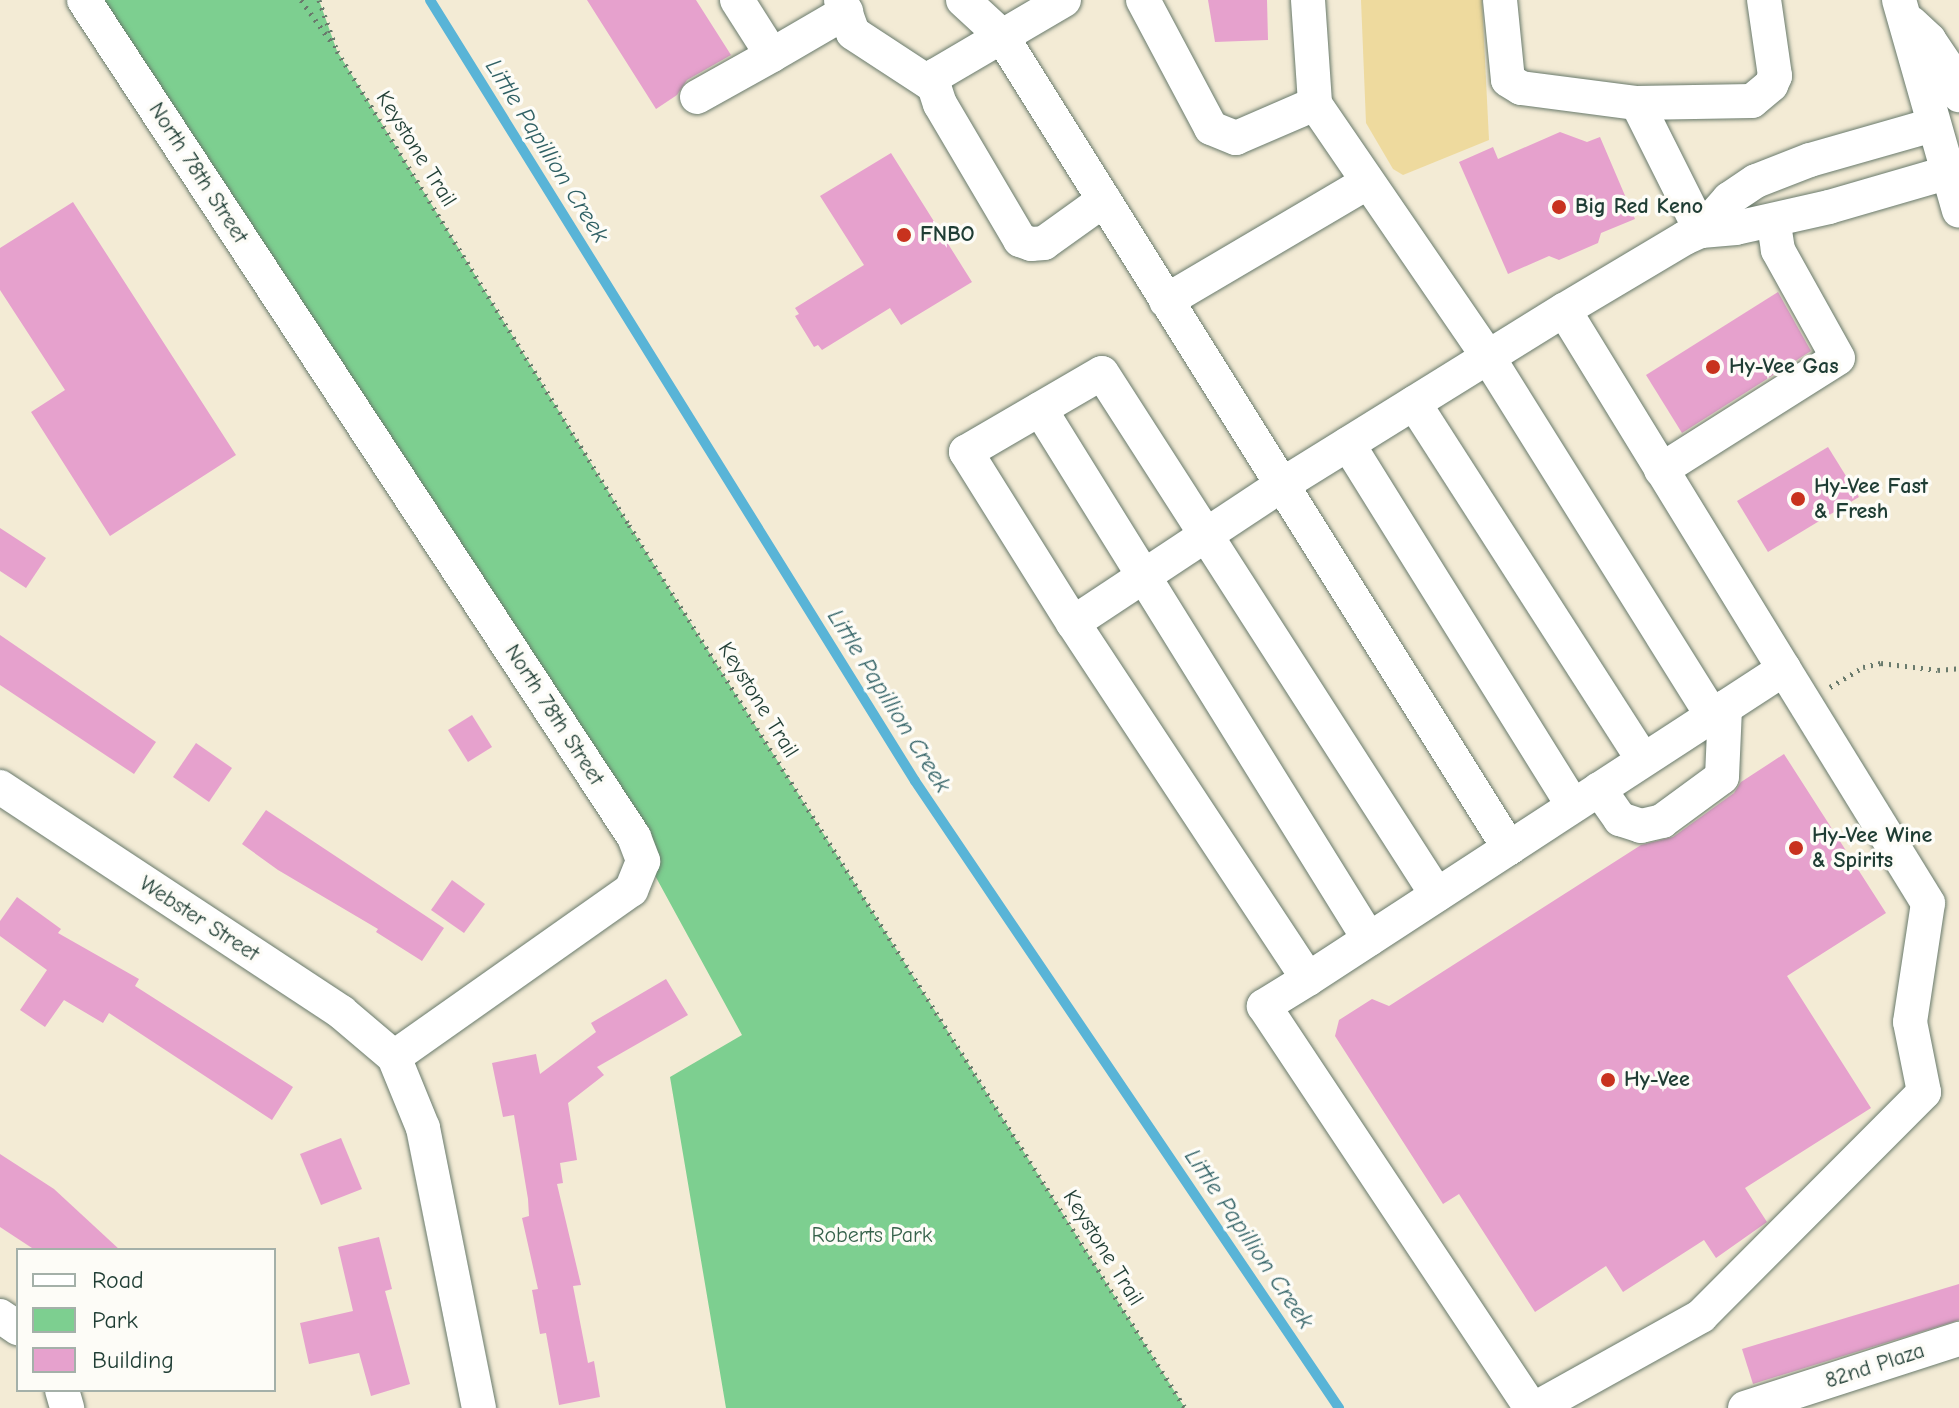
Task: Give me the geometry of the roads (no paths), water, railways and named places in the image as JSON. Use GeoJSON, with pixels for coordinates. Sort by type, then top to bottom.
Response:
{"type":"FeatureCollection","features":[{"type":"Feature","properties":{"kind":"street","name":"North 78th Street"},"geometry":{"type":"LineString","coordinates":[[84,0],[634,837],[643,861],[631,890],[394,1057]]}},
{"type":"Feature","properties":{"kind":"street"},"geometry":{"type":"LineString","coordinates":[[737,0],[772,55]]}},
{"type":"Feature","properties":{"kind":"street"},"geometry":{"type":"LineString","coordinates":[[963,0],[1001,35],[1509,848]]}},
{"type":"Feature","properties":{"kind":"street"},"geometry":{"type":"LineString","coordinates":[[996,0],[1001,35]]}},
{"type":"Feature","properties":{"kind":"street"},"geometry":{"type":"LineString","coordinates":[[1064,0],[936,75],[934,86],[940,104],[1020,240],[1031,244],[1044,243],[1104,200]]}},
{"type":"Feature","properties":{"kind":"street"},"geometry":{"type":"LineString","coordinates":[[1143,0],[1211,128],[1236,138],[1315,104]]}},
{"type":"Feature","properties":{"kind":"street"},"geometry":{"type":"LineString","coordinates":[[1308,0],[1315,104],[1488,357],[1718,712],[1722,777],[1662,821],[1641,826],[1620,819],[1586,798],[1348,444]]}},
{"type":"Feature","properties":{"kind":"street"},"geometry":{"type":"LineString","coordinates":[[1500,0],[1508,80],[1521,88],[1637,103],[1752,101],[1771,85],[1775,76],[1764,0]]}},
{"type":"Feature","properties":{"kind":"street"},"geometry":{"type":"LineString","coordinates":[[697,97],[772,55],[844,6],[853,33],[934,86]]}},
{"type":"Feature","properties":{"kind":"street"},"geometry":{"type":"LineString","coordinates":[[1901,8],[1929,40],[1954,77],[1959,95]]}},
{"type":"Feature","properties":{"kind":"street"},"geometry":{"type":"LineString","coordinates":[[1901,8],[1959,211]]}},
{"type":"Feature","properties":{"kind":"street"},"geometry":{"type":"LineString","coordinates":[[1637,103],[1701,231]]}},
{"type":"Feature","properties":{"kind":"street"},"geometry":{"type":"LineString","coordinates":[[1073,623],[1280,486],[1564,310],[1701,231],[1729,199],[1756,181],[1810,160],[1933,125]]}},
{"type":"Feature","properties":{"kind":"street"},"geometry":{"type":"LineString","coordinates":[[1701,231],[1773,220],[1946,173]]}},
{"type":"Feature","properties":{"kind":"street"},"geometry":{"type":"LineString","coordinates":[[1166,301],[1368,182]]}},
{"type":"Feature","properties":{"kind":"street"},"geometry":{"type":"LineString","coordinates":[[1661,470],[1838,358],[1778,250],[1773,220]]}},
{"type":"Feature","properties":{"kind":"street"},"geometry":{"type":"LineString","coordinates":[[1564,310],[1928,903],[1910,1022],[1924,1092],[1701,1316],[1534,1408],[1264,1006],[1784,669]]}},
{"type":"Feature","properties":{"kind":"street"},"geometry":{"type":"LineString","coordinates":[[1308,979],[1073,623],[966,452],[1102,373],[1437,895]]}},
{"type":"Feature","properties":{"kind":"street"},"geometry":{"type":"LineString","coordinates":[[1414,403],[1643,760]]}},
{"type":"Feature","properties":{"kind":"street"},"geometry":{"type":"LineString","coordinates":[[1040,409],[1369,939]]}},
{"type":"Feature","properties":{"kind":"street","name":"Webster Street"},"geometry":{"type":"LineString","coordinates":[[0,787],[341,1012],[394,1057]]}},
{"type":"Feature","properties":{"kind":"street"},"geometry":{"type":"LineString","coordinates":[[394,1057],[423,1128],[479,1408]]}},
{"type":"Feature","properties":{"kind":"street","name":"82nd Plaza"},"geometry":{"type":"LineString","coordinates":[[1745,1408],[1959,1339]]}},
{"type":"Feature","properties":{"kind":"waterway","name":"Little Papillion Creek"},"geometry":{"type":"LineString","coordinates":[[430,0],[915,781],[1339,1408]]}},
{"type":"Feature","properties":{"kind":"place","name":"Big Red Keno"},"geometry":{"type":"Point","coordinates":[1559,207]}},
{"type":"Feature","properties":{"kind":"place","name":"FNBO"},"geometry":{"type":"Point","coordinates":[904,235]}},
{"type":"Feature","properties":{"kind":"place","name":"Hy-Vee Gas"},"geometry":{"type":"Point","coordinates":[1713,367]}},
{"type":"Feature","properties":{"kind":"place","name":"Hy-Vee Fast & Fresh"},"geometry":{"type":"Point","coordinates":[1798,499]}},
{"type":"Feature","properties":{"kind":"place","name":"Hy-Vee Wine & Spirits"},"geometry":{"type":"Point","coordinates":[1796,848]}},
{"type":"Feature","properties":{"kind":"place","name":"Hy-Vee"},"geometry":{"type":"Point","coordinates":[1608,1080]}},
{"type":"Feature","properties":{"kind":"park label","name":"Roberts Park"},"geometry":{"type":"Point","coordinates":[872,1236]}}]}
